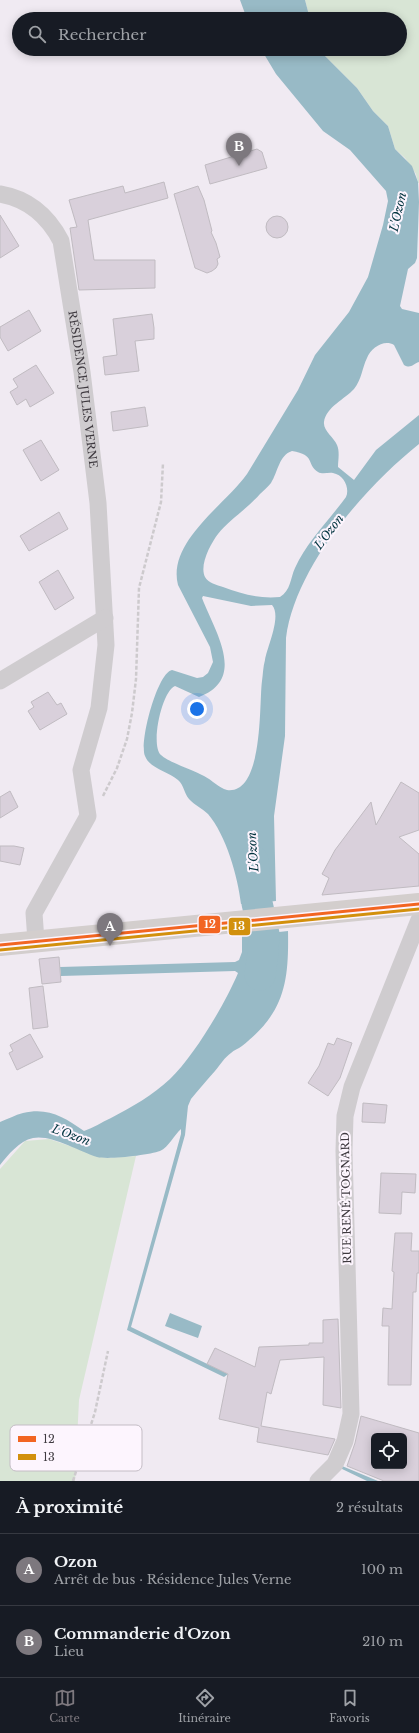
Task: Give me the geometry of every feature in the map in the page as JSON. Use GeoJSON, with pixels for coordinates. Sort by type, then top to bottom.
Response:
{"type":"FeatureCollection","features":[{"type":"Feature","properties":{"kind":"main road"},"geometry":{"type":"LineString","coordinates":[[0,945],[419,904]]}},
{"type":"Feature","properties":{"kind":"street","name":"RÉSIDENCE JULES VERNE"},"geometry":{"type":"LineString","coordinates":[[0,194],[11,196],[28,204],[41,213],[53,226],[61,241],[82,372],[97,496],[106,645],[99,708],[81,770],[88,816]]}},
{"type":"Feature","properties":{"kind":"street"},"geometry":{"type":"LineString","coordinates":[[0,681],[105,618]]}},
{"type":"Feature","properties":{"kind":"street"},"geometry":{"type":"LineString","coordinates":[[36,941],[34,913],[88,816]]}},
{"type":"Feature","properties":{"kind":"street","name":"RUE RENÉ TOGNARD"},"geometry":{"type":"LineString","coordinates":[[318,1481],[335,1464],[345,1441],[350,1414],[344,1151],[345,1116],[352,1087],[419,920]]}},
{"type":"Feature","properties":{"kind":"path"},"geometry":{"type":"LineString","coordinates":[[88,816],[106,790],[117,768],[127,738],[136,679],[139,588],[161,502],[162,464]]}},
{"type":"Feature","properties":{"kind":"path"},"geometry":{"type":"LineString","coordinates":[[91,1425],[108,1351]]}},
{"type":"Feature","properties":{"kind":"path"},"geometry":{"type":"LineString","coordinates":[[74,1481],[77,1471]]}},
{"type":"Feature","properties":{"kind":"green space"},"geometry":{"type":"Polygon","coordinates":[[[305,0],[419,0],[419,183],[416,174],[405,158],[395,149],[388,126],[373,111],[357,88],[325,56],[407,56],[407,12],[308,12],[305,0]]]}},
{"type":"Feature","properties":{"kind":"green space"},"geometry":{"type":"Polygon","coordinates":[[[49,1139],[106,1158],[136,1156],[79,1400],[78,1425],[10,1425],[10,1471],[75,1471],[75,1481],[0,1481],[0,1169],[25,1141],[49,1139]]]}},
{"type":"Feature","properties":{"kind":"water"},"geometry":{"type":"Polygon","coordinates":[[[240,0],[305,0],[308,12],[244,12],[240,0]]]}},
{"type":"Feature","properties":{"kind":"water"},"geometry":{"type":"Polygon","coordinates":[[[265,56],[325,56],[357,88],[373,111],[388,126],[395,149],[412,166],[418,182],[419,202],[417,258],[415,263],[408,269],[400,306],[402,309],[419,313],[419,362],[406,366],[404,365],[394,345],[386,343],[378,346],[369,354],[359,381],[354,389],[328,412],[325,417],[324,425],[336,442],[338,448],[338,467],[354,480],[376,450],[419,415],[419,444],[377,482],[336,530],[318,557],[303,584],[292,611],[286,638],[285,736],[274,816],[276,901],[241,904],[234,869],[226,845],[220,833],[208,814],[189,799],[182,784],[178,780],[155,767],[147,760],[144,749],[145,738],[147,724],[155,695],[166,674],[172,670],[197,678],[203,677],[208,673],[213,662],[210,647],[178,585],[177,569],[181,554],[189,539],[200,525],[247,474],[298,390],[315,355],[349,312],[368,277],[383,225],[388,201],[386,191],[350,150],[323,131],[276,74],[265,56]],[[292,451],[284,456],[270,484],[222,529],[215,538],[209,548],[204,566],[205,577],[210,582],[237,592],[251,595],[280,597],[284,594],[305,549],[346,497],[347,493],[347,486],[340,476],[333,473],[318,472],[312,466],[308,457],[292,451]],[[203,596],[202,598],[219,639],[223,653],[225,666],[222,678],[214,689],[199,697],[175,686],[170,690],[162,707],[157,730],[158,749],[164,758],[204,776],[221,788],[227,790],[239,788],[248,778],[254,763],[259,726],[263,668],[275,624],[275,610],[272,605],[251,606],[203,596]]]}},
{"type":"Feature","properties":{"kind":"water"},"geometry":{"type":"Polygon","coordinates":[[[288,931],[285,982],[275,1009],[256,1034],[225,1059],[191,1099],[188,1106],[185,1135],[131,1327],[228,1374],[224,1377],[127,1330],[181,1134],[181,1129],[166,1147],[160,1151],[128,1157],[97,1157],[48,1138],[33,1138],[19,1145],[0,1165],[0,1122],[23,1113],[40,1111],[55,1114],[70,1121],[84,1131],[127,1110],[157,1090],[170,1079],[189,1057],[199,1044],[217,1014],[238,973],[235,971],[61,976],[60,967],[235,962],[239,960],[242,952],[242,936],[288,931]]]}},
{"type":"Feature","properties":{"kind":"water"},"geometry":{"type":"Polygon","coordinates":[[[170,1313],[202,1326],[198,1338],[165,1326],[170,1313]]]}},
{"type":"Feature","properties":{"kind":"water"},"geometry":{"type":"Polygon","coordinates":[[[342,1466],[378,1481],[367,1481],[340,1468],[342,1466]]]}},
{"type":"Feature","properties":{"kind":"building"},"geometry":{"type":"Polygon","coordinates":[[[257,149],[262,152],[267,168],[210,184],[205,165],[257,149]]]}},
{"type":"Feature","properties":{"kind":"building"},"geometry":{"type":"Polygon","coordinates":[[[164,182],[168,198],[88,220],[94,260],[155,260],[155,288],[79,290],[70,228],[77,227],[69,200],[123,186],[125,193],[164,182]]]}},
{"type":"Feature","properties":{"kind":"building"},"geometry":{"type":"Polygon","coordinates":[[[198,186],[204,200],[211,232],[220,257],[217,259],[218,264],[216,268],[207,273],[195,268],[174,194],[198,186]]]}},
{"type":"Feature","properties":{"kind":"building"},"geometry":{"type":"Polygon","coordinates":[[[0,215],[19,246],[0,258],[0,215]]]}},
{"type":"Feature","properties":{"kind":"building"},"geometry":{"type":"Polygon","coordinates":[[[277,216],[285,219],[288,227],[285,235],[277,238],[269,235],[266,227],[269,219],[277,216]]]}},
{"type":"Feature","properties":{"kind":"building"},"geometry":{"type":"Polygon","coordinates":[[[29,310],[41,331],[8,351],[0,337],[0,327],[29,310]]]}},
{"type":"Feature","properties":{"kind":"building"},"geometry":{"type":"Polygon","coordinates":[[[152,314],[154,339],[135,341],[139,371],[105,375],[103,357],[117,355],[113,319],[152,314]]]}},
{"type":"Feature","properties":{"kind":"building"},"geometry":{"type":"Polygon","coordinates":[[[36,365],[54,393],[30,407],[26,399],[17,405],[10,392],[18,387],[13,379],[36,365]]]}},
{"type":"Feature","properties":{"kind":"building"},"geometry":{"type":"Polygon","coordinates":[[[145,407],[148,426],[113,431],[111,412],[145,407]]]}},
{"type":"Feature","properties":{"kind":"building"},"geometry":{"type":"Polygon","coordinates":[[[41,440],[59,470],[41,481],[23,450],[41,440]]]}},
{"type":"Feature","properties":{"kind":"building"},"geometry":{"type":"Polygon","coordinates":[[[59,512],[68,529],[29,551],[20,536],[59,512]]]}},
{"type":"Feature","properties":{"kind":"building"},"geometry":{"type":"Polygon","coordinates":[[[58,570],[74,598],[55,610],[39,582],[58,570]]]}},
{"type":"Feature","properties":{"kind":"building"},"geometry":{"type":"Polygon","coordinates":[[[48,692],[57,705],[61,703],[67,714],[40,730],[28,711],[34,707],[31,702],[48,692]]]}},
{"type":"Feature","properties":{"kind":"building"},"geometry":{"type":"Polygon","coordinates":[[[401,782],[419,793],[419,830],[399,837],[419,854],[419,886],[322,895],[329,878],[322,874],[335,850],[371,802],[376,825],[401,782]]]}},
{"type":"Feature","properties":{"kind":"building"},"geometry":{"type":"Polygon","coordinates":[[[10,791],[18,807],[0,818],[0,797],[10,791]]]}},
{"type":"Feature","properties":{"kind":"building"},"geometry":{"type":"Polygon","coordinates":[[[0,846],[24,848],[20,865],[0,861],[0,846]]]}},
{"type":"Feature","properties":{"kind":"building"},"geometry":{"type":"Polygon","coordinates":[[[59,957],[61,982],[42,984],[39,959],[59,957]]]}},
{"type":"Feature","properties":{"kind":"building"},"geometry":{"type":"Polygon","coordinates":[[[43,986],[48,1027],[33,1029],[29,988],[43,986]]]}},
{"type":"Feature","properties":{"kind":"building"},"geometry":{"type":"Polygon","coordinates":[[[30,1034],[43,1057],[17,1070],[9,1053],[13,1051],[10,1045],[30,1034]]]}},
{"type":"Feature","properties":{"kind":"building"},"geometry":{"type":"Polygon","coordinates":[[[337,1038],[352,1043],[340,1078],[328,1096],[308,1083],[319,1066],[328,1043],[334,1045],[337,1038]]]}},
{"type":"Feature","properties":{"kind":"building"},"geometry":{"type":"Polygon","coordinates":[[[363,1103],[387,1105],[385,1123],[362,1122],[363,1103]]]}},
{"type":"Feature","properties":{"kind":"building"},"geometry":{"type":"Polygon","coordinates":[[[381,1173],[416,1174],[415,1193],[402,1192],[401,1214],[379,1213],[381,1173]]]}},
{"type":"Feature","properties":{"kind":"building"},"geometry":{"type":"Polygon","coordinates":[[[395,1233],[412,1233],[411,1251],[419,1251],[419,1273],[417,1273],[416,1292],[413,1292],[411,1385],[388,1385],[389,1326],[382,1326],[383,1308],[392,1309],[394,1272],[392,1271],[395,1233]]]}},
{"type":"Feature","properties":{"kind":"building"},"geometry":{"type":"Polygon","coordinates":[[[338,1319],[341,1408],[323,1405],[324,1357],[280,1360],[271,1394],[267,1392],[261,1426],[335,1439],[328,1455],[257,1442],[259,1428],[219,1419],[228,1374],[207,1364],[215,1348],[255,1367],[259,1347],[323,1343],[323,1320],[338,1319]]]}},
{"type":"Feature","properties":{"kind":"building"},"geometry":{"type":"Polygon","coordinates":[[[361,1416],[419,1433],[419,1481],[384,1481],[347,1466],[355,1443],[361,1416]]]}},
{"type":"Feature","properties":{"kind":"waterway","name":"L'Ozon"},"geometry":{"type":"LineString","coordinates":[[253,861],[257,903],[264,934],[260,975]]}},
{"type":"Feature","properties":{"kind":"transit line","name":"12"},"geometry":{"type":"LineString","coordinates":[[0,945],[419,904]]}},
{"type":"Feature","properties":{"kind":"transit line","name":"13"},"geometry":{"type":"LineString","coordinates":[[0,950],[419,909]]}},
{"type":"Feature","properties":{"kind":"place","name":"Commanderie d'Ozon"},"geometry":{"type":"Point","coordinates":[239,166]}},
{"type":"Feature","properties":{"kind":"place","name":"Ozon"},"geometry":{"type":"Point","coordinates":[110,946]}}]}
